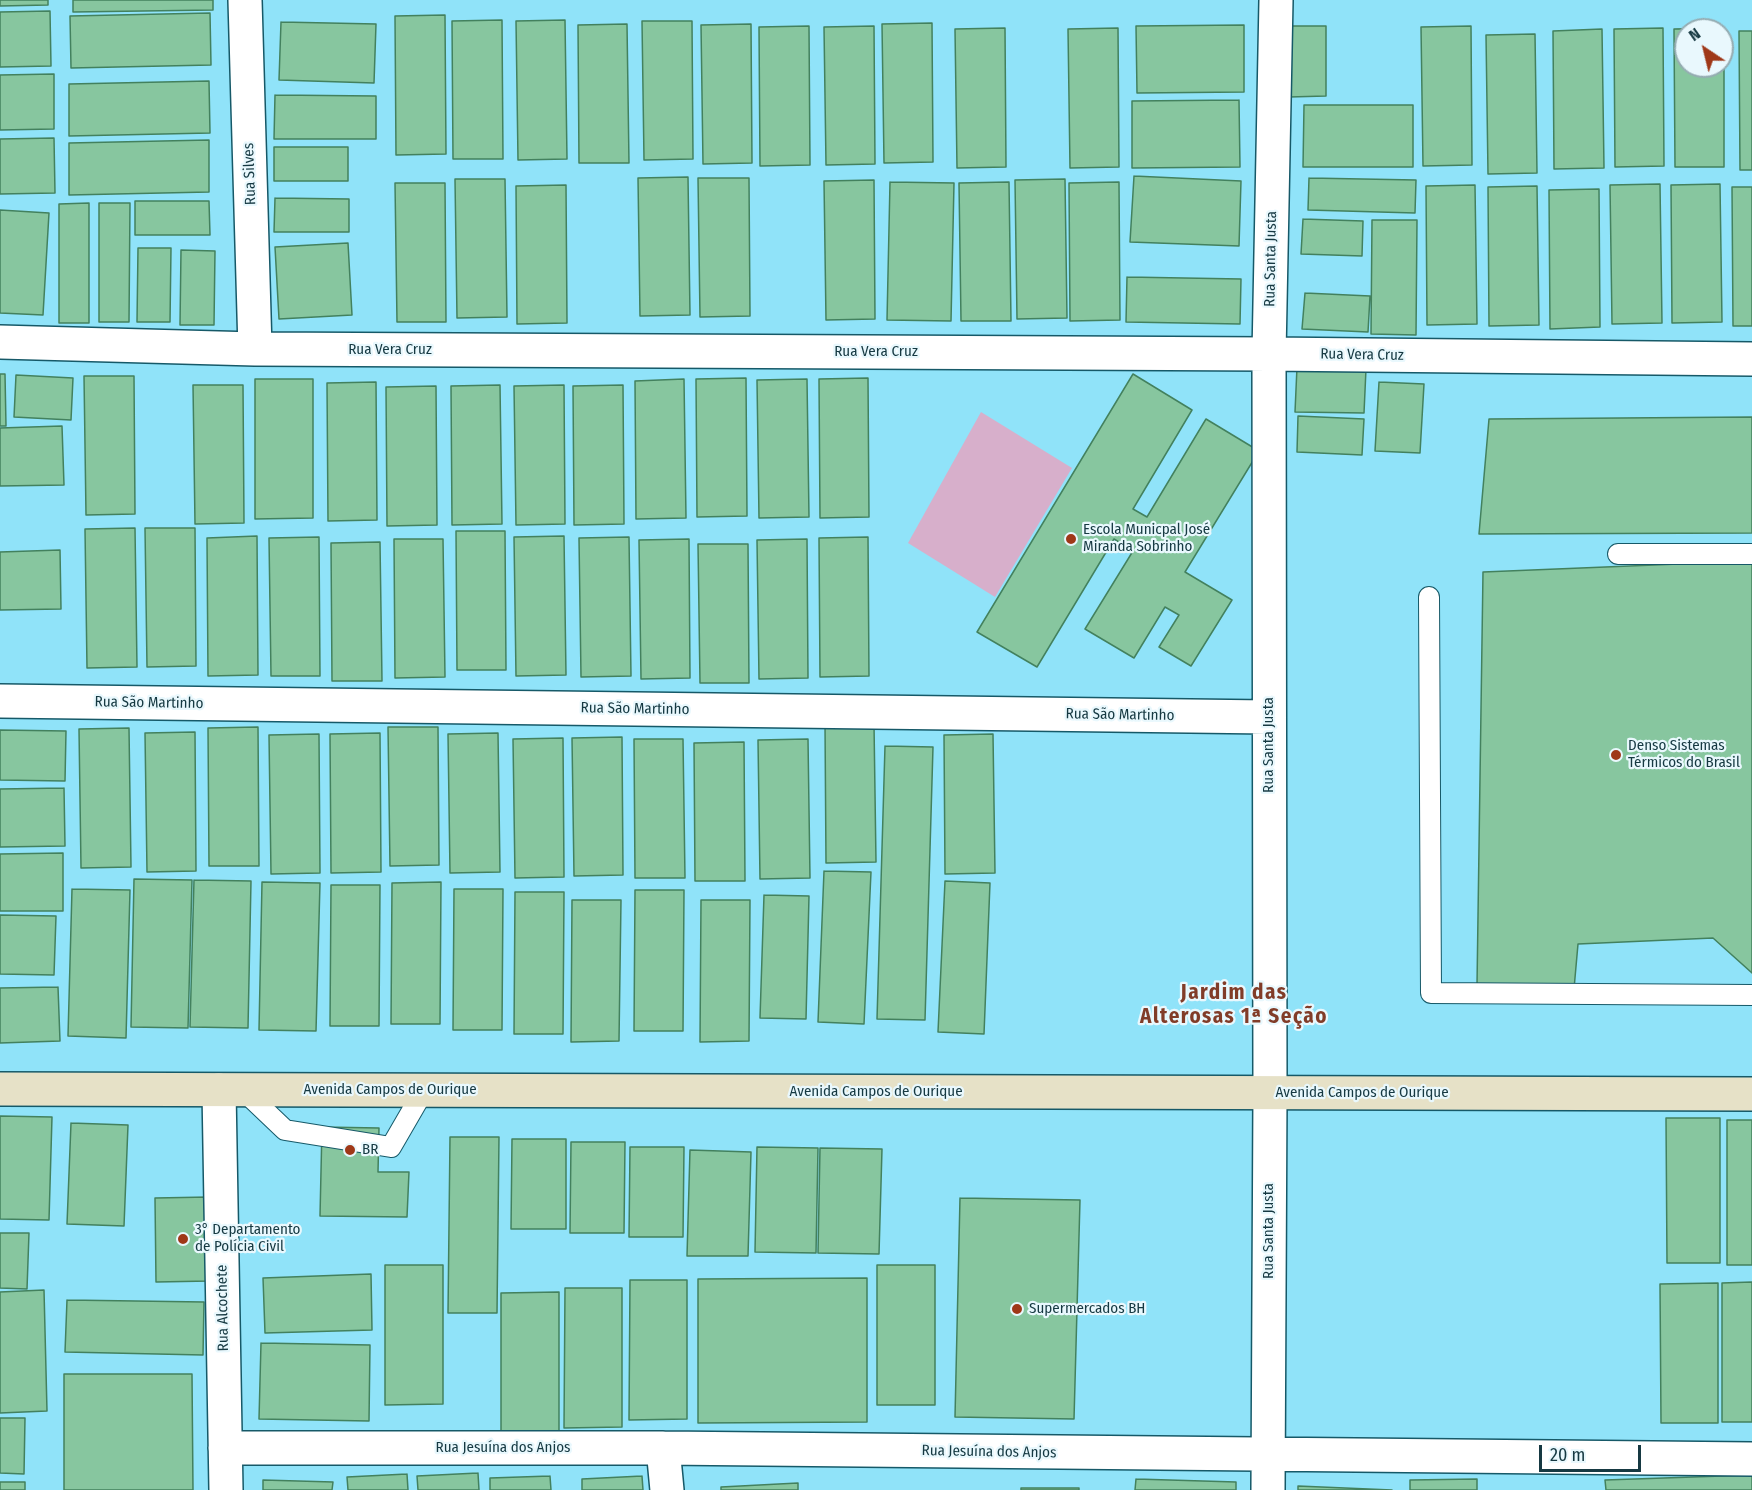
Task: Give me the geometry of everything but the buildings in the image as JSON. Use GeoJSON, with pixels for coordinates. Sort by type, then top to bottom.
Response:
{"type":"FeatureCollection","features":[{"type":"Feature","properties":{"kind":"main road","name":"Avenida Campos de Ourique"},"geometry":{"type":"LineString","coordinates":[[0,1089],[1752,1094]]}},
{"type":"Feature","properties":{"kind":"street","name":"Rua Silves"},"geometry":{"type":"LineString","coordinates":[[245,0],[255,349]]}},
{"type":"Feature","properties":{"kind":"street","name":"Rua Santa Justa"},"geometry":{"type":"LineString","coordinates":[[1268,1490],[1269,354],[1276,0]]}},
{"type":"Feature","properties":{"kind":"street","name":"Rua Vera Cruz"},"geometry":{"type":"LineString","coordinates":[[0,342],[255,349],[1752,359]]}},
{"type":"Feature","properties":{"kind":"street","name":"Rua São Martinho"},"geometry":{"type":"LineString","coordinates":[[0,701],[1269,717]]}},
{"type":"Feature","properties":{"kind":"street","name":"Rua Alcochete"},"geometry":{"type":"LineString","coordinates":[[226,1490],[231,1090]]}},
{"type":"Feature","properties":{"kind":"street","name":"Rua Jesuína dos Anjos"},"geometry":{"type":"LineString","coordinates":[[225,1448],[663,1448],[1752,1459]]}},
{"type":"Feature","properties":{"kind":"street"},"geometry":{"type":"LineString","coordinates":[[663,1448],[667,1490]]}},
{"type":"Feature","properties":{"kind":"lane"},"geometry":{"type":"LineString","coordinates":[[1618,554],[1752,554]]}},
{"type":"Feature","properties":{"kind":"lane"},"geometry":{"type":"LineString","coordinates":[[1429,597],[1431,993],[1752,995]]}},
{"type":"Feature","properties":{"kind":"lane"},"geometry":{"type":"LineString","coordinates":[[231,1090],[285,1130],[391,1147],[424,1090]]}},
{"type":"Feature","properties":{"kind":"shaded area"},"geometry":{"type":"Polygon","coordinates":[[[981,412],[1072,468],[995,597],[908,543],[981,412]]]}},
{"type":"Feature","properties":{"kind":"place","name":"Escola Municpal José Miranda Sobrinho"},"geometry":{"type":"Point","coordinates":[1071,539]}},
{"type":"Feature","properties":{"kind":"place","name":"Denso Sistemas Térmicos do Brasil"},"geometry":{"type":"Point","coordinates":[1616,755]}},
{"type":"Feature","properties":{"kind":"place","name":"BR"},"geometry":{"type":"Point","coordinates":[350,1150]}},
{"type":"Feature","properties":{"kind":"place","name":"3° Departamento de Polícia Civil"},"geometry":{"type":"Point","coordinates":[183,1239]}},
{"type":"Feature","properties":{"kind":"place","name":"Supermercados BH"},"geometry":{"type":"Point","coordinates":[1017,1309]}},
{"type":"Feature","properties":{"kind":"district","name":"Jardim das Alterosas 1ª Seção"},"geometry":{"type":"Point","coordinates":[1234,1005]}}]}
